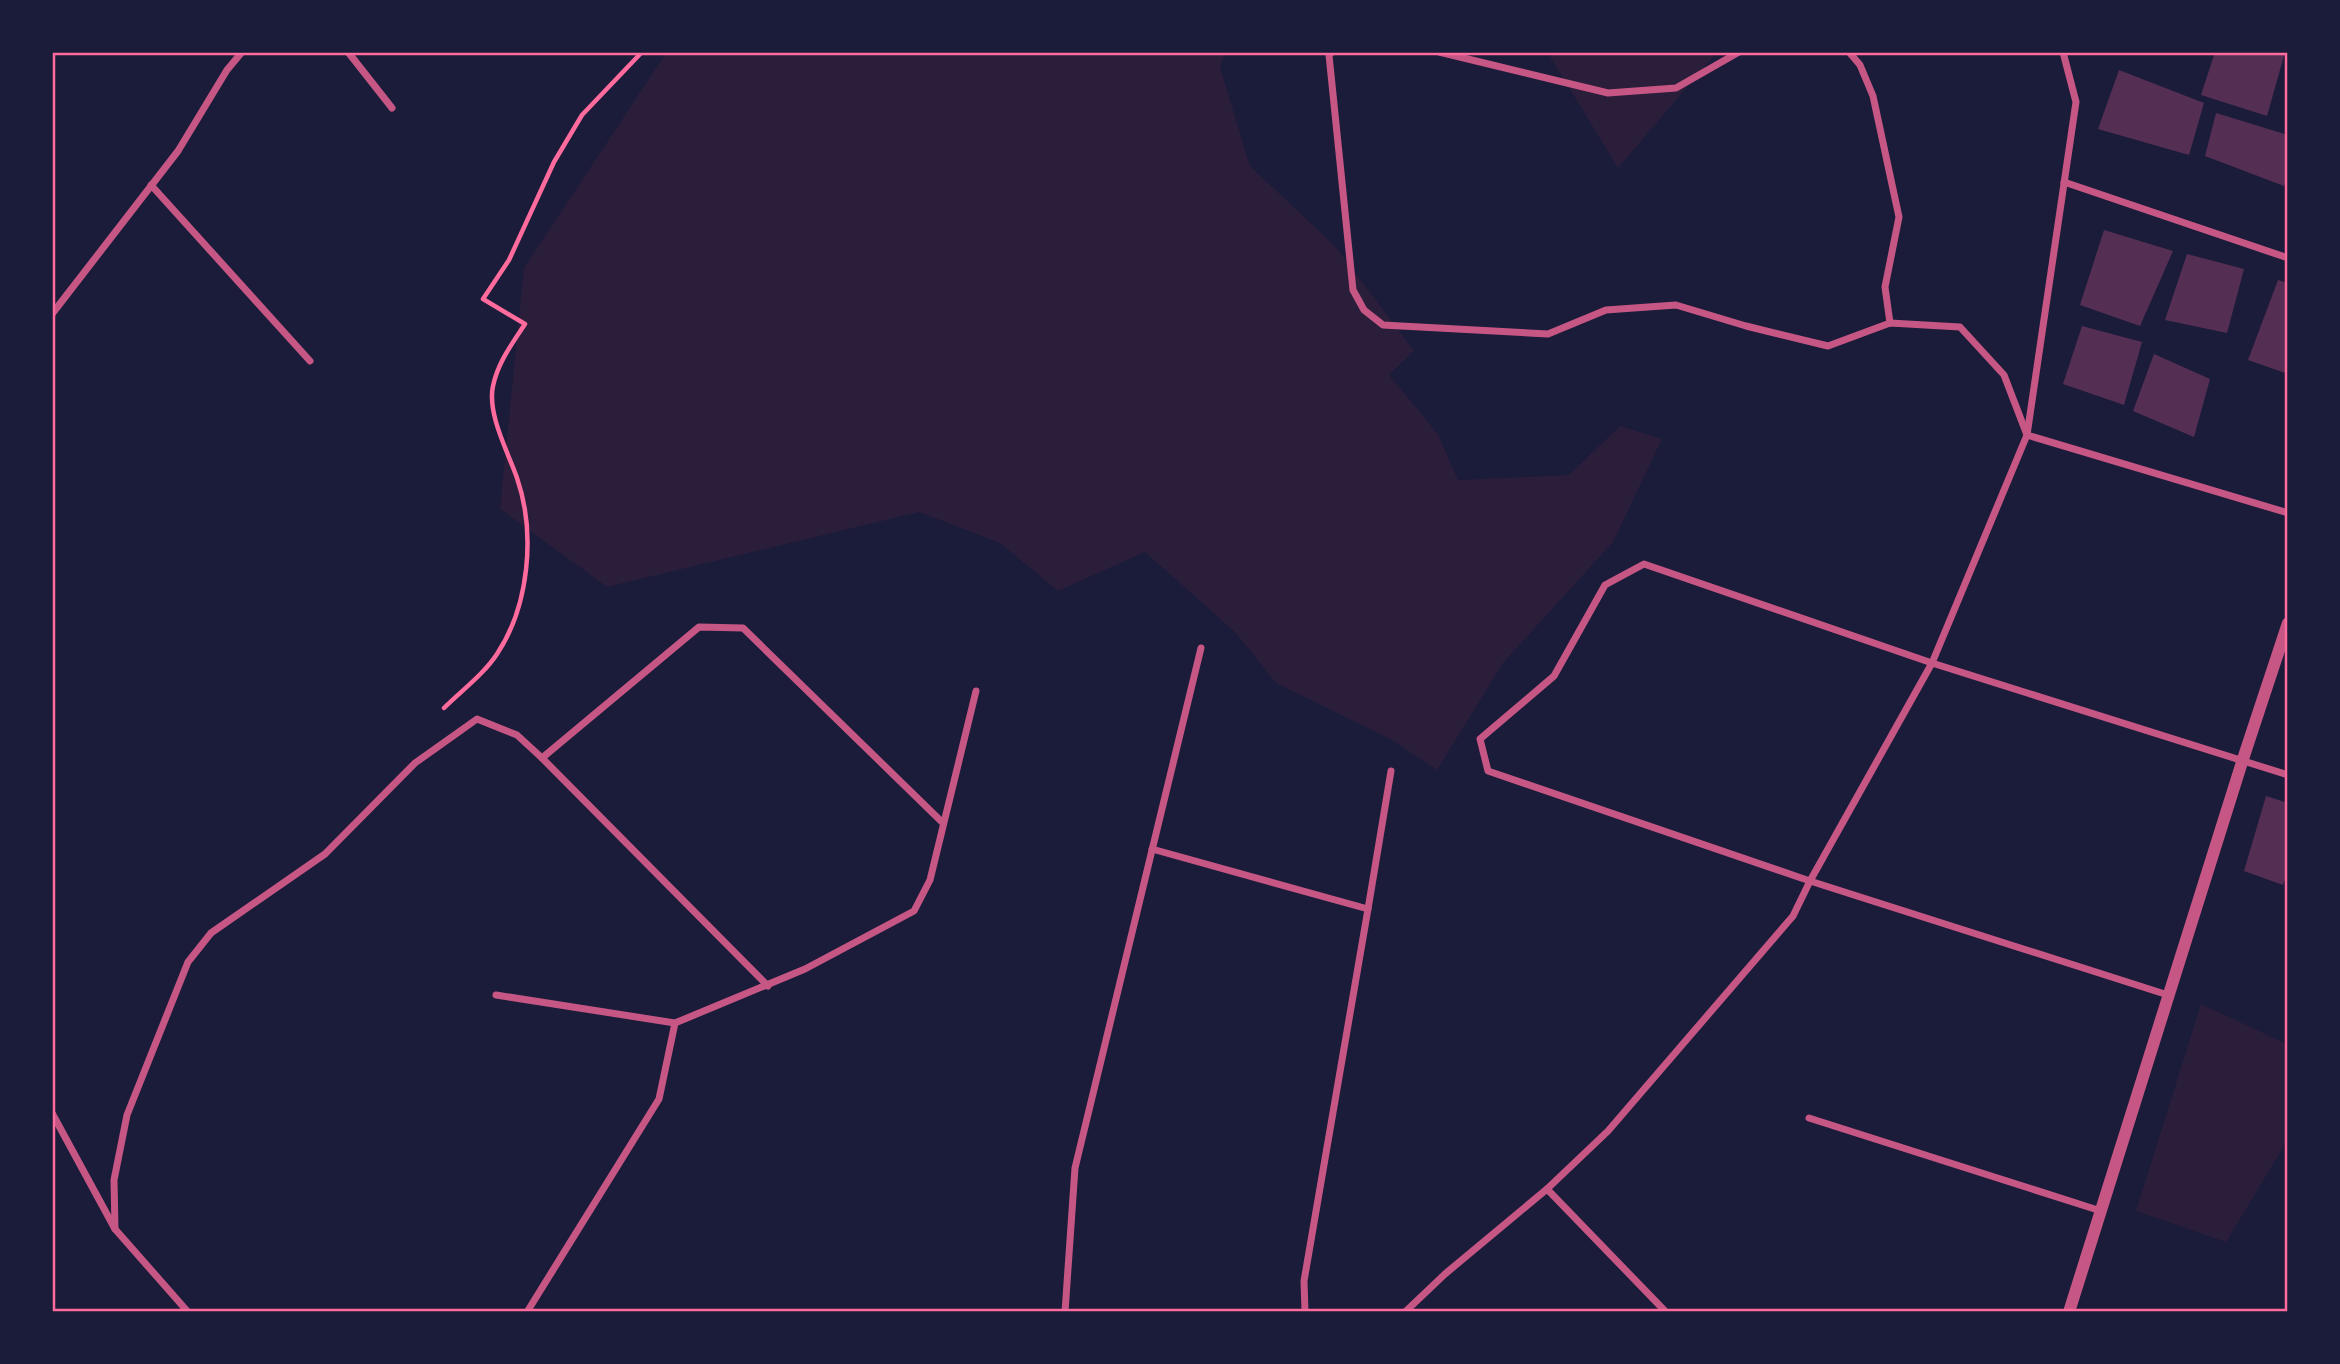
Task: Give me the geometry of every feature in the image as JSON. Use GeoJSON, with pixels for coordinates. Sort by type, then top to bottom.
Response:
{"type":"FeatureCollection","features":[{"type":"Feature","properties":{"kind":"street"},"geometry":{"type":"LineString","coordinates":[[52,314],[178,151],[227,70],[242,52]]}},
{"type":"Feature","properties":{"kind":"street"},"geometry":{"type":"LineString","coordinates":[[348,52],[393,108]]}},
{"type":"Feature","properties":{"kind":"street"},"geometry":{"type":"LineString","coordinates":[[1332,52],[1329,55],[1353,290],[1364,310],[1383,325],[1548,334],[1606,310],[1676,305],[1828,346],[1890,323],[1960,327],[2004,375],[2027,435]]}},
{"type":"Feature","properties":{"kind":"street"},"geometry":{"type":"LineString","coordinates":[[1439,52],[1608,93],[1676,88],[1739,52]]}},
{"type":"Feature","properties":{"kind":"street"},"geometry":{"type":"LineString","coordinates":[[1849,52],[1860,65],[1873,96],[1899,218],[1885,287],[1890,323]]}},
{"type":"Feature","properties":{"kind":"street"},"geometry":{"type":"LineString","coordinates":[[1405,1311],[1547,1189],[1608,1131],[1793,916],[1932,663],[2027,435],[2076,102],[2063,52]]}},
{"type":"Feature","properties":{"kind":"street"},"geometry":{"type":"LineString","coordinates":[[2064,183],[2287,258]]}},
{"type":"Feature","properties":{"kind":"street"},"geometry":{"type":"LineString","coordinates":[[151,185],[310,361]]}},
{"type":"Feature","properties":{"kind":"street"},"geometry":{"type":"LineString","coordinates":[[2027,435],[2287,513]]}},
{"type":"Feature","properties":{"kind":"street"},"geometry":{"type":"LineString","coordinates":[[2168,995],[1810,881],[1488,771],[1480,739],[1554,676],[1605,585],[1644,564],[1932,663],[2287,775]]}},
{"type":"Feature","properties":{"kind":"street"},"geometry":{"type":"LineString","coordinates":[[2069,1311],[2287,623]]}},
{"type":"Feature","properties":{"kind":"street"},"geometry":{"type":"LineString","coordinates":[[542,758],[699,627],[743,628],[943,823]]}},
{"type":"Feature","properties":{"kind":"street"},"geometry":{"type":"LineString","coordinates":[[1065,1311],[1075,1168],[1201,648]]}},
{"type":"Feature","properties":{"kind":"street"},"geometry":{"type":"LineString","coordinates":[[496,995],[676,1023],[768,986],[914,911],[930,880],[976,691]]}},
{"type":"Feature","properties":{"kind":"street"},"geometry":{"type":"LineString","coordinates":[[115,1229],[114,1180],[127,1115],[187,962],[211,933],[325,854],[415,763],[477,719],[517,736],[542,758],[768,986]]}},
{"type":"Feature","properties":{"kind":"street"},"geometry":{"type":"LineString","coordinates":[[1305,1311],[1304,1281],[1391,771]]}},
{"type":"Feature","properties":{"kind":"street"},"geometry":{"type":"LineString","coordinates":[[1152,849],[1368,909]]}},
{"type":"Feature","properties":{"kind":"street"},"geometry":{"type":"LineString","coordinates":[[527,1311],[659,1099],[676,1023]]}},
{"type":"Feature","properties":{"kind":"street"},"geometry":{"type":"LineString","coordinates":[[52,1113],[115,1229],[188,1311]]}},
{"type":"Feature","properties":{"kind":"street"},"geometry":{"type":"LineString","coordinates":[[1809,1118],[2101,1211]]}},
{"type":"Feature","properties":{"kind":"street"},"geometry":{"type":"LineString","coordinates":[[1547,1189],[1664,1310]]}},
{"type":"Feature","properties":{"kind":"path"},"geometry":{"type":"LineString","coordinates":[[443,709],[495,657],[510,632],[520,599],[527,554],[526,509],[497,428],[492,388],[501,360],[525,324],[484,299],[509,260],[554,162],[582,115],[642,52]]}},
{"type":"Feature","properties":{"kind":"shaded area"},"geometry":{"type":"Polygon","coordinates":[[[666,53],[1225,53],[1220,67],[1250,166],[1335,246],[1414,351],[1389,375],[1438,434],[1458,480],[1569,475],[1620,426],[1662,439],[1613,542],[1503,663],[1437,770],[1392,740],[1276,683],[1236,633],[1145,552],[1058,591],[1000,543],[919,512],[607,587],[500,509],[524,268],[666,53]]]}},
{"type":"Feature","properties":{"kind":"shaded area"},"geometry":{"type":"Polygon","coordinates":[[[1548,53],[1716,53],[1618,168],[1548,53]]]}},
{"type":"Feature","properties":{"kind":"shaded area"},"geometry":{"type":"Polygon","coordinates":[[[2201,1004],[2287,1044],[2287,1141],[2226,1242],[2136,1211],[2201,1004]]]}},
{"type":"Feature","properties":{"kind":"building"},"geometry":{"type":"Polygon","coordinates":[[[2215,52],[2285,52],[2267,116],[2201,95],[2215,52]]]}},
{"type":"Feature","properties":{"kind":"building"},"geometry":{"type":"Polygon","coordinates":[[[2119,70],[2204,103],[2189,155],[2098,129],[2119,70]]]}},
{"type":"Feature","properties":{"kind":"building"},"geometry":{"type":"Polygon","coordinates":[[[2216,113],[2288,135],[2288,178],[2284,186],[2205,156],[2216,113]]]}},
{"type":"Feature","properties":{"kind":"building"},"geometry":{"type":"Polygon","coordinates":[[[2104,230],[2173,251],[2140,326],[2080,305],[2104,230]]]}},
{"type":"Feature","properties":{"kind":"building"},"geometry":{"type":"Polygon","coordinates":[[[2187,254],[2244,269],[2227,333],[2165,320],[2187,254]]]}},
{"type":"Feature","properties":{"kind":"building"},"geometry":{"type":"Polygon","coordinates":[[[2278,280],[2288,283],[2288,374],[2248,360],[2278,280]]]}},
{"type":"Feature","properties":{"kind":"building"},"geometry":{"type":"Polygon","coordinates":[[[2082,326],[2142,342],[2124,405],[2063,384],[2082,326]]]}},
{"type":"Feature","properties":{"kind":"building"},"geometry":{"type":"Polygon","coordinates":[[[2154,354],[2210,379],[2194,437],[2133,411],[2154,354]]]}},
{"type":"Feature","properties":{"kind":"building"},"geometry":{"type":"Polygon","coordinates":[[[2266,796],[2288,803],[2288,870],[2283,885],[2244,871],[2266,796]]]}}]}
